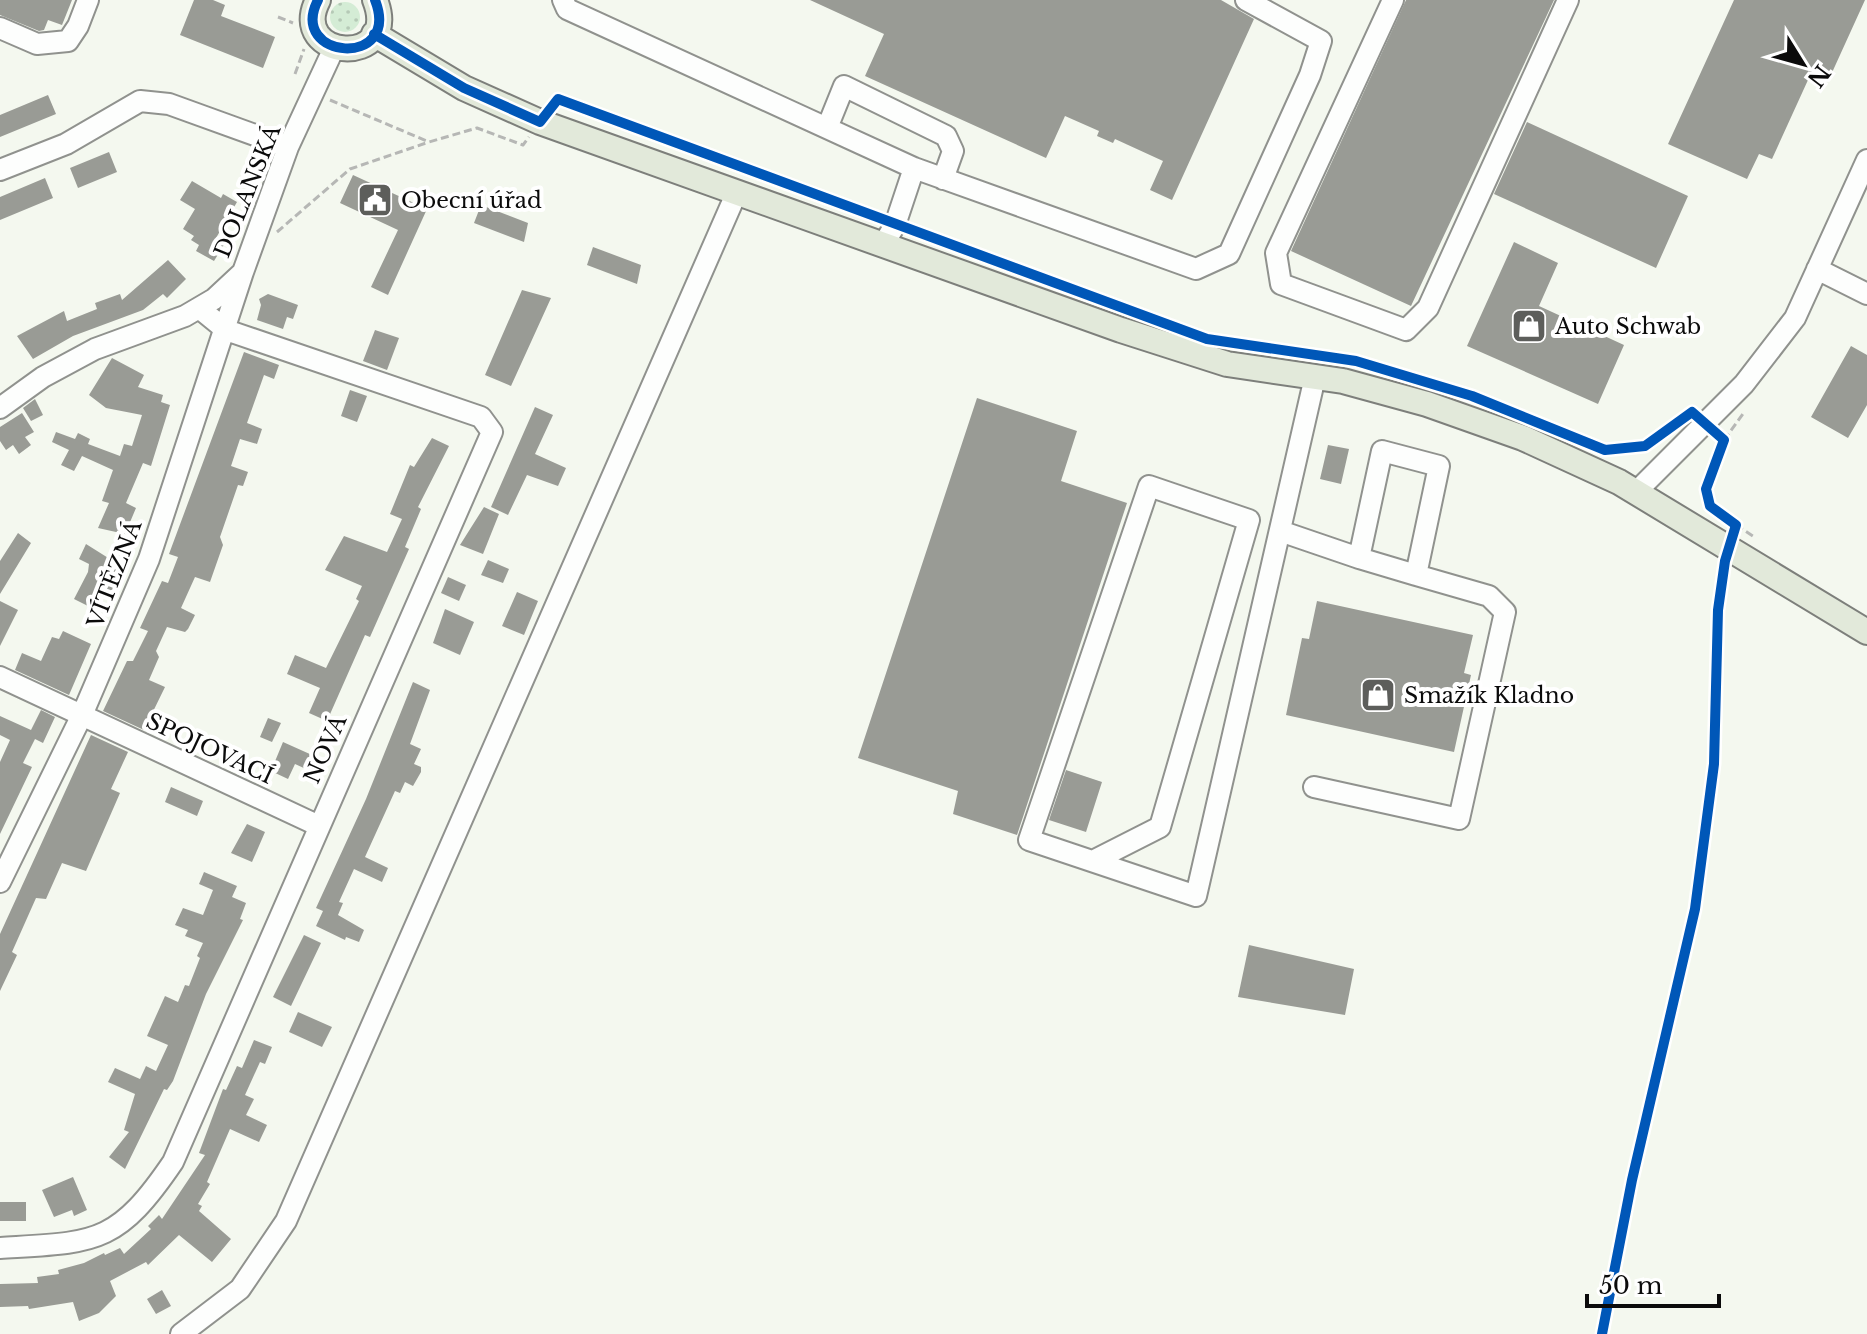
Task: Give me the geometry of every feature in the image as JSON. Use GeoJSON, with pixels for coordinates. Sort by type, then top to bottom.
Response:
{"type":"FeatureCollection","features":[{"type":"Feature","properties":{"kind":"main road"},"geometry":{"type":"LineString","coordinates":[[310,2],[316,30],[334,48],[357,48],[374,34],[379,23],[375,0]]}},
{"type":"Feature","properties":{"kind":"main road"},"geometry":{"type":"LineString","coordinates":[[374,34],[490,101],[627,156],[1227,364],[1315,377],[1427,404],[1523,438],[1636,492],[1867,632]]}},
{"type":"Feature","properties":{"kind":"street"},"geometry":{"type":"LineString","coordinates":[[0,28],[37,44],[68,41],[88,0]]}},
{"type":"Feature","properties":{"kind":"street"},"geometry":{"type":"LineString","coordinates":[[563,0],[567,9],[914,168],[1196,269],[1229,254],[1310,75],[1321,41],[1246,0]]}},
{"type":"Feature","properties":{"kind":"street"},"geometry":{"type":"LineString","coordinates":[[1393,0],[1276,253],[1281,284],[1406,330],[1428,308],[1568,0]]}},
{"type":"Feature","properties":{"kind":"street","name":"DOLANSKÁ"},"geometry":{"type":"LineString","coordinates":[[0,408],[43,377],[95,349],[199,308],[243,272],[288,147],[334,48]]}},
{"type":"Feature","properties":{"kind":"street"},"geometry":{"type":"LineString","coordinates":[[827,128],[844,86],[946,136],[953,151],[943,179]]}},
{"type":"Feature","properties":{"kind":"street"},"geometry":{"type":"LineString","coordinates":[[0,170],[66,144],[140,101],[169,104],[288,147]]}},
{"type":"Feature","properties":{"kind":"street"},"geometry":{"type":"LineString","coordinates":[[1636,492],[1744,384],[1795,318],[1867,160]]}},
{"type":"Feature","properties":{"kind":"street"},"geometry":{"type":"LineString","coordinates":[[883,245],[895,225],[914,168]]}},
{"type":"Feature","properties":{"kind":"street"},"geometry":{"type":"LineString","coordinates":[[181,1334],[240,1289],[286,1221],[736,194]]}},
{"type":"Feature","properties":{"kind":"street"},"geometry":{"type":"LineString","coordinates":[[1817,269],[1867,294]]}},
{"type":"Feature","properties":{"kind":"street","name":"VÍTĚZNÁ"},"geometry":{"type":"LineString","coordinates":[[0,882],[82,715],[149,559],[187,435],[226,330],[243,272]]}},
{"type":"Feature","properties":{"kind":"street"},"geometry":{"type":"LineString","coordinates":[[199,308],[226,330]]}},
{"type":"Feature","properties":{"kind":"street","name":"NOVÁ"},"geometry":{"type":"LineString","coordinates":[[0,1248],[84,1242],[121,1225],[152,1193],[173,1162],[317,825],[492,432],[481,417],[226,330]]}},
{"type":"Feature","properties":{"kind":"street"},"geometry":{"type":"LineString","coordinates":[[1093,861],[1160,827],[1249,520],[1149,486],[1029,840],[1196,896],[1315,377]]}},
{"type":"Feature","properties":{"kind":"street"},"geometry":{"type":"LineString","coordinates":[[1359,558],[1382,451],[1439,466],[1416,575]]}},
{"type":"Feature","properties":{"kind":"street"},"geometry":{"type":"LineString","coordinates":[[1280,531],[1489,596],[1505,612],[1459,819],[1314,787]]}},
{"type":"Feature","properties":{"kind":"street","name":"SPOJOVACÍ"},"geometry":{"type":"LineString","coordinates":[[0,677],[317,825]]}},
{"type":"Feature","properties":{"kind":"path"},"geometry":{"type":"LineString","coordinates":[[327,98],[429,142]]}},
{"type":"Feature","properties":{"kind":"path"},"geometry":{"type":"LineString","coordinates":[[273,236],[350,169],[477,128],[523,145],[530,135]]}},
{"type":"Feature","properties":{"kind":"path"},"geometry":{"type":"LineString","coordinates":[[1706,422],[1724,440],[1720,454]]}},
{"type":"Feature","properties":{"kind":"path"},"geometry":{"type":"LineString","coordinates":[[1727,519],[1736,525],[1728,549]]}},
{"type":"Feature","properties":{"kind":"green space"},"geometry":{"type":"Polygon","coordinates":[[[345,2],[356,6],[360,17],[356,28],[345,32],[334,28],[330,17],[334,6],[345,2]]]}},
{"type":"Feature","properties":{"kind":"building"},"geometry":{"type":"Polygon","coordinates":[[[0,0],[72,0],[62,25],[48,20],[44,30],[39,31],[0,15],[0,0]]]}},
{"type":"Feature","properties":{"kind":"building"},"geometry":{"type":"Polygon","coordinates":[[[194,0],[213,0],[225,5],[221,16],[275,37],[263,68],[180,35],[194,0]]]}},
{"type":"Feature","properties":{"kind":"building"},"geometry":{"type":"Polygon","coordinates":[[[810,0],[1221,0],[1254,19],[1172,200],[1150,190],[1163,161],[1115,139],[1113,143],[1097,136],[1099,131],[1065,116],[1046,158],[865,76],[884,34],[810,0]]]}},
{"type":"Feature","properties":{"kind":"building"},"geometry":{"type":"Polygon","coordinates":[[[1406,0],[1554,0],[1411,306],[1291,251],[1406,0]]]}},
{"type":"Feature","properties":{"kind":"building"},"geometry":{"type":"Polygon","coordinates":[[[1734,0],[1865,0],[1830,77],[1813,69],[1772,159],[1759,154],[1747,179],[1668,144],[1734,0]]]}},
{"type":"Feature","properties":{"kind":"building"},"geometry":{"type":"Polygon","coordinates":[[[48,95],[56,114],[0,137],[0,115],[48,95]]]}},
{"type":"Feature","properties":{"kind":"building"},"geometry":{"type":"Polygon","coordinates":[[[1527,122],[1688,196],[1656,268],[1494,194],[1527,122]]]}},
{"type":"Feature","properties":{"kind":"building"},"geometry":{"type":"Polygon","coordinates":[[[109,152],[117,172],[78,188],[70,168],[109,152]]]}},
{"type":"Feature","properties":{"kind":"building"},"geometry":{"type":"Polygon","coordinates":[[[353,175],[427,209],[388,295],[371,287],[398,230],[340,203],[353,175]]]}},
{"type":"Feature","properties":{"kind":"building"},"geometry":{"type":"Polygon","coordinates":[[[45,178],[53,198],[0,220],[0,197],[45,178]]]}},
{"type":"Feature","properties":{"kind":"building"},"geometry":{"type":"Polygon","coordinates":[[[192,181],[221,198],[223,194],[237,202],[216,238],[225,243],[214,261],[196,251],[199,245],[191,240],[194,236],[183,229],[195,209],[180,200],[192,181]]]}},
{"type":"Feature","properties":{"kind":"building"},"geometry":{"type":"Polygon","coordinates":[[[481,205],[528,223],[524,242],[474,223],[481,205]]]}},
{"type":"Feature","properties":{"kind":"building","name":"Auto Schwab"},"geometry":{"type":"Polygon","coordinates":[[[1514,242],[1558,263],[1539,306],[1624,345],[1598,404],[1467,346],[1514,242]]]}},
{"type":"Feature","properties":{"kind":"building"},"geometry":{"type":"Polygon","coordinates":[[[593,247],[641,265],[637,284],[587,265],[593,247]]]}},
{"type":"Feature","properties":{"kind":"building"},"geometry":{"type":"Polygon","coordinates":[[[168,260],[186,279],[167,298],[163,294],[143,310],[73,336],[33,359],[17,336],[64,311],[67,321],[97,309],[95,303],[120,294],[122,300],[168,260]]]}},
{"type":"Feature","properties":{"kind":"building"},"geometry":{"type":"Polygon","coordinates":[[[522,290],[551,298],[511,386],[485,375],[522,290]]]}},
{"type":"Feature","properties":{"kind":"building"},"geometry":{"type":"Polygon","coordinates":[[[268,294],[298,305],[293,319],[287,317],[283,329],[257,320],[261,305],[259,299],[268,294]]]}},
{"type":"Feature","properties":{"kind":"building"},"geometry":{"type":"Polygon","coordinates":[[[375,330],[399,338],[387,370],[363,361],[375,330]]]}},
{"type":"Feature","properties":{"kind":"building"},"geometry":{"type":"Polygon","coordinates":[[[1851,346],[1867,355],[1867,405],[1848,438],[1811,417],[1851,346]]]}},
{"type":"Feature","properties":{"kind":"building"},"geometry":{"type":"Polygon","coordinates":[[[244,352],[279,365],[274,379],[264,375],[247,423],[262,429],[257,444],[240,439],[231,466],[248,472],[243,486],[238,485],[220,537],[223,545],[210,582],[195,577],[181,608],[195,615],[188,629],[185,632],[167,627],[156,651],[159,657],[149,680],[165,687],[144,730],[103,711],[127,661],[133,661],[148,631],[140,628],[162,581],[168,583],[178,557],[169,554],[244,352]]]}},
{"type":"Feature","properties":{"kind":"building"},"geometry":{"type":"Polygon","coordinates":[[[112,358],[144,375],[138,387],[163,395],[161,402],[170,405],[151,466],[143,463],[126,503],[136,508],[125,534],[98,528],[109,503],[102,501],[113,470],[82,456],[74,471],[61,465],[69,450],[52,442],[56,432],[75,439],[78,433],[90,439],[88,444],[120,456],[124,444],[132,446],[142,415],[106,408],[89,395],[112,358]]]}},
{"type":"Feature","properties":{"kind":"building"},"geometry":{"type":"Polygon","coordinates":[[[350,390],[367,396],[357,422],[341,416],[350,390]]]}},
{"type":"Feature","properties":{"kind":"building"},"geometry":{"type":"Polygon","coordinates":[[[977,398],[1077,431],[1061,481],[1127,503],[1017,835],[953,814],[958,791],[858,758],[977,398]]]}},
{"type":"Feature","properties":{"kind":"building"},"geometry":{"type":"Polygon","coordinates":[[[35,399],[43,415],[31,421],[23,408],[35,399]]]}},
{"type":"Feature","properties":{"kind":"building"},"geometry":{"type":"Polygon","coordinates":[[[535,407],[553,415],[535,454],[566,468],[558,486],[527,475],[508,515],[491,507],[535,407]]]}},
{"type":"Feature","properties":{"kind":"building"},"geometry":{"type":"Polygon","coordinates":[[[22,413],[34,432],[25,437],[31,445],[19,454],[13,445],[6,450],[0,441],[0,427],[22,413]]]}},
{"type":"Feature","properties":{"kind":"building"},"geometry":{"type":"Polygon","coordinates":[[[432,438],[449,446],[418,507],[421,509],[405,547],[409,549],[370,637],[365,635],[327,721],[309,713],[320,688],[287,674],[295,655],[326,668],[359,601],[356,599],[362,586],[325,570],[344,536],[387,552],[402,519],[390,514],[410,465],[414,467],[432,438]]]}},
{"type":"Feature","properties":{"kind":"building"},"geometry":{"type":"Polygon","coordinates":[[[1328,445],[1349,449],[1341,484],[1320,479],[1328,445]]]}},
{"type":"Feature","properties":{"kind":"building"},"geometry":{"type":"Polygon","coordinates":[[[484,507],[499,514],[483,554],[460,545],[484,507]]]}},
{"type":"Feature","properties":{"kind":"building"},"geometry":{"type":"Polygon","coordinates":[[[18,533],[31,543],[0,594],[0,561],[18,533]]]}},
{"type":"Feature","properties":{"kind":"building"},"geometry":{"type":"Polygon","coordinates":[[[86,544],[121,566],[111,595],[98,591],[90,607],[74,599],[88,572],[89,564],[79,559],[86,544]]]}},
{"type":"Feature","properties":{"kind":"building"},"geometry":{"type":"Polygon","coordinates":[[[488,560],[509,569],[503,583],[481,575],[488,560]]]}},
{"type":"Feature","properties":{"kind":"building"},"geometry":{"type":"Polygon","coordinates":[[[448,577],[466,585],[459,601],[441,593],[448,577]]]}},
{"type":"Feature","properties":{"kind":"building"},"geometry":{"type":"Polygon","coordinates":[[[517,592],[538,601],[524,635],[502,626],[517,592]]]}},
{"type":"Feature","properties":{"kind":"building"},"geometry":{"type":"Polygon","coordinates":[[[0,601],[18,610],[0,646],[0,601]]]}},
{"type":"Feature","properties":{"kind":"building","name":"Smažík Kladno"},"geometry":{"type":"Polygon","coordinates":[[[1317,601],[1473,635],[1464,673],[1471,675],[1454,752],[1286,715],[1302,638],[1309,639],[1317,601]]]}},
{"type":"Feature","properties":{"kind":"building"},"geometry":{"type":"Polygon","coordinates":[[[445,609],[474,622],[460,655],[433,643],[445,609]]]}},
{"type":"Feature","properties":{"kind":"building"},"geometry":{"type":"Polygon","coordinates":[[[63,631],[91,644],[69,695],[15,670],[22,653],[41,661],[52,637],[59,639],[63,631]]]}},
{"type":"Feature","properties":{"kind":"building"},"geometry":{"type":"Polygon","coordinates":[[[413,682],[430,690],[410,744],[421,749],[414,764],[421,767],[421,772],[413,786],[405,782],[400,793],[395,791],[365,857],[388,868],[382,882],[354,869],[339,902],[343,903],[338,915],[364,930],[359,942],[346,937],[345,940],[316,926],[323,911],[316,908],[366,799],[413,682]]]}},
{"type":"Feature","properties":{"kind":"building"},"geometry":{"type":"Polygon","coordinates":[[[41,710],[55,717],[43,743],[35,739],[23,763],[32,767],[0,834],[0,762],[10,740],[0,735],[0,716],[31,730],[41,710]]]}},
{"type":"Feature","properties":{"kind":"building"},"geometry":{"type":"Polygon","coordinates":[[[268,718],[281,723],[272,742],[260,737],[268,718]]]}},
{"type":"Feature","properties":{"kind":"building"},"geometry":{"type":"Polygon","coordinates":[[[91,735],[128,752],[111,789],[120,793],[86,871],[62,863],[46,899],[36,898],[12,952],[17,955],[0,991],[0,934],[91,735]]]}},
{"type":"Feature","properties":{"kind":"building"},"geometry":{"type":"Polygon","coordinates":[[[283,742],[312,755],[306,769],[295,764],[288,779],[271,771],[283,742]]]}},
{"type":"Feature","properties":{"kind":"building"},"geometry":{"type":"Polygon","coordinates":[[[1066,770],[1102,782],[1086,832],[1049,820],[1066,770]]]}},
{"type":"Feature","properties":{"kind":"building"},"geometry":{"type":"Polygon","coordinates":[[[171,787],[203,801],[197,816],[165,802],[171,787]]]}},
{"type":"Feature","properties":{"kind":"building"},"geometry":{"type":"Polygon","coordinates":[[[247,824],[265,832],[252,862],[231,853],[247,824]]]}},
{"type":"Feature","properties":{"kind":"building"},"geometry":{"type":"Polygon","coordinates":[[[204,872],[237,886],[232,897],[246,903],[240,919],[243,920],[206,994],[173,1081],[167,1090],[164,1089],[125,1169],[109,1157],[129,1132],[124,1130],[135,1094],[108,1082],[115,1068],[140,1079],[146,1066],[156,1071],[168,1045],[147,1036],[165,996],[178,1002],[185,985],[189,986],[200,958],[197,956],[203,943],[185,936],[188,930],[175,925],[183,908],[203,915],[213,890],[199,884],[204,872]]]}},
{"type":"Feature","properties":{"kind":"building"},"geometry":{"type":"Polygon","coordinates":[[[304,935],[321,943],[291,1006],[273,997],[304,935]]]}},
{"type":"Feature","properties":{"kind":"building"},"geometry":{"type":"Polygon","coordinates":[[[1249,945],[1354,969],[1345,1015],[1238,997],[1249,945]]]}},
{"type":"Feature","properties":{"kind":"building"},"geometry":{"type":"Polygon","coordinates":[[[298,1012],[332,1027],[322,1047],[289,1032],[298,1012]]]}},
{"type":"Feature","properties":{"kind":"building"},"geometry":{"type":"Polygon","coordinates":[[[254,1040],[272,1047],[265,1064],[260,1062],[245,1095],[254,1099],[246,1115],[267,1125],[259,1142],[230,1129],[207,1182],[210,1184],[198,1204],[202,1206],[199,1211],[231,1239],[212,1262],[179,1235],[148,1265],[146,1262],[110,1281],[116,1296],[99,1313],[79,1321],[73,1302],[29,1309],[28,1306],[0,1307],[0,1284],[38,1283],[37,1277],[59,1274],[58,1270],[84,1263],[104,1253],[120,1248],[124,1254],[151,1229],[148,1226],[159,1215],[162,1219],[205,1155],[199,1153],[223,1089],[226,1090],[237,1066],[242,1068],[254,1040]]]}},
{"type":"Feature","properties":{"kind":"building"},"geometry":{"type":"Polygon","coordinates":[[[73,1177],[87,1210],[74,1216],[72,1210],[54,1217],[42,1190],[73,1177]]]}},
{"type":"Feature","properties":{"kind":"building"},"geometry":{"type":"Polygon","coordinates":[[[0,1202],[26,1202],[26,1221],[0,1221],[0,1202]]]}},
{"type":"Feature","properties":{"kind":"building"},"geometry":{"type":"Polygon","coordinates":[[[162,1290],[171,1306],[156,1314],[147,1299],[162,1290]]]}},
{"type":"Feature","properties":{"kind":"cycle path"},"geometry":{"type":"LineString","coordinates":[[318,0],[313,20],[318,35],[330,45],[345,48],[361,46],[373,38],[379,22],[375,0]]}},
{"type":"Feature","properties":{"kind":"cycle path"},"geometry":{"type":"LineString","coordinates":[[374,34],[464,88],[540,122],[558,99],[1207,339],[1356,361],[1472,396],[1605,450],[1645,446],[1692,412],[1724,440],[1706,489],[1710,506],[1736,525],[1725,561],[1718,610],[1714,764],[1695,909],[1632,1180],[1602,1334]]}},
{"type":"Feature","properties":{"kind":"place","name":"Obecní úřad"},"geometry":{"type":"Point","coordinates":[375,200]}},
{"type":"Feature","properties":{"kind":"place","name":"Auto Schwab"},"geometry":{"type":"Point","coordinates":[1529,326]}},
{"type":"Feature","properties":{"kind":"place","name":"Smažík Kladno"},"geometry":{"type":"Point","coordinates":[1378,695]}}]}
